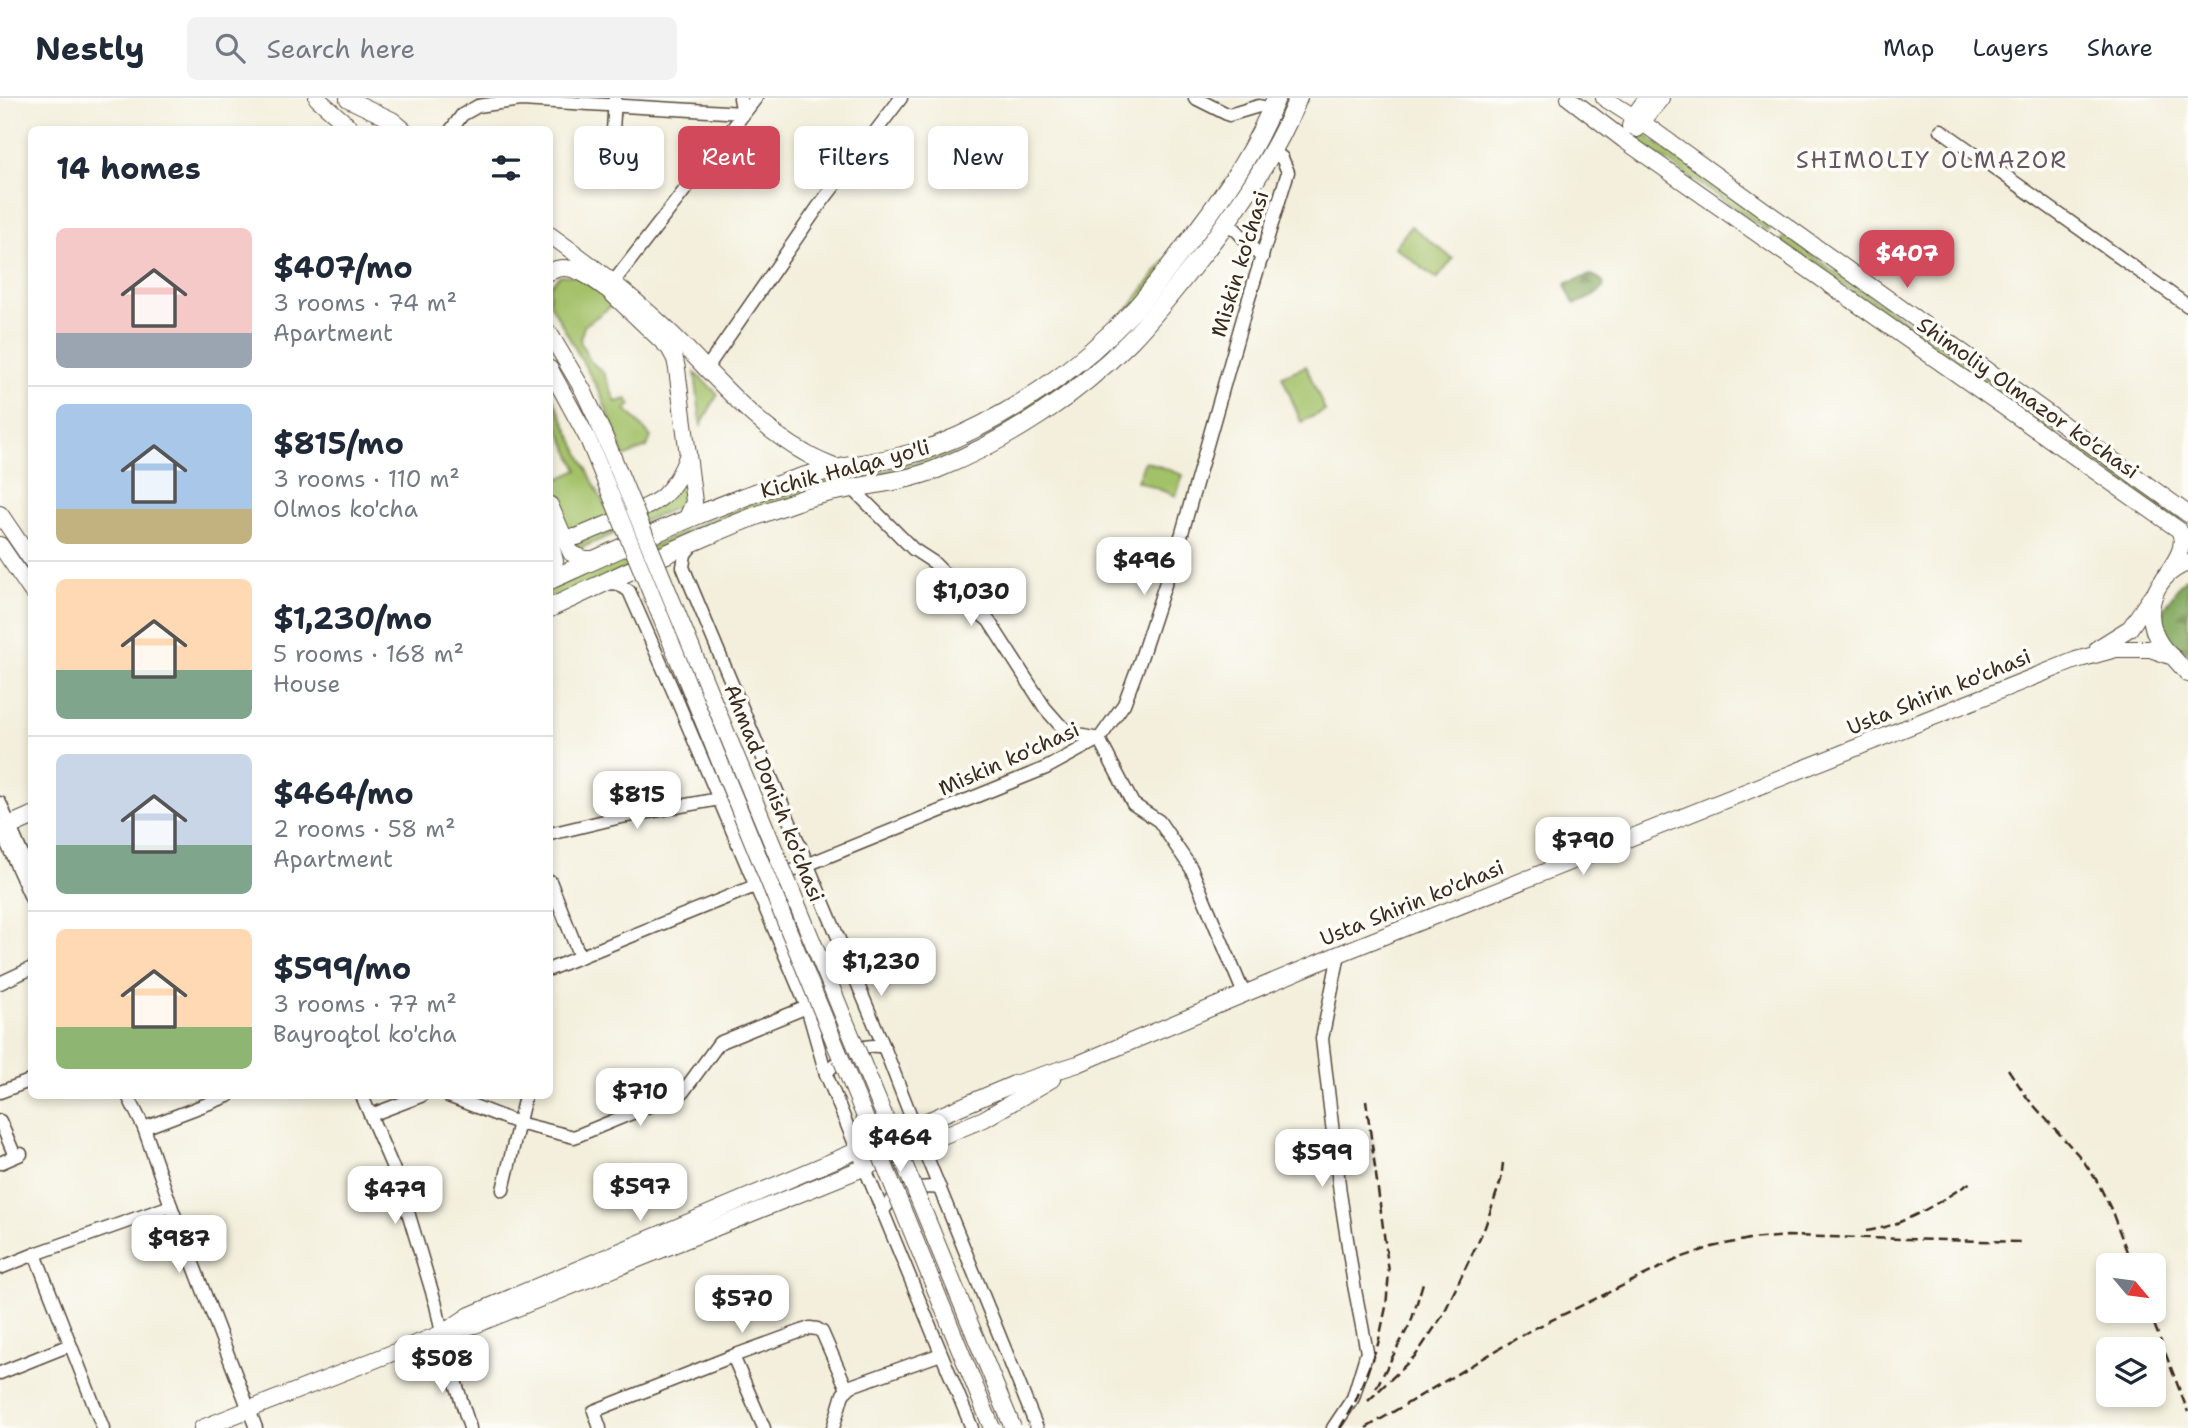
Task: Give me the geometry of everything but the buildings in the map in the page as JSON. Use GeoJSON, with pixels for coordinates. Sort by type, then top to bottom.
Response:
{"type":"FeatureCollection","features":[{"type":"Feature","properties":{"kind":"highway","name":"Kichik Halqa yo'li"},"geometry":{"type":"LineString","coordinates":[[553,607],[694,542],[804,499],[899,480],[937,469],[1004,435],[1071,393],[1141,330],[1226,223],[1273,151],[1298,98]]}},
{"type":"Feature","properties":{"kind":"highway","name":"Kichik Halqa yo'li"},"geometry":{"type":"LineString","coordinates":[[553,577],[686,520],[801,477],[919,452],[983,424],[1048,385],[1090,352],[1141,302],[1196,232],[1250,153],[1274,103]]}},
{"type":"Feature","properties":{"kind":"highway"},"geometry":{"type":"LineString","coordinates":[[839,469],[848,489]]}},
{"type":"Feature","properties":{"kind":"highway"},"geometry":{"type":"LineString","coordinates":[[2,821],[28,806]]}},
{"type":"Feature","properties":{"kind":"highway"},"geometry":{"type":"LineString","coordinates":[[2,821],[28,817]]}},
{"type":"Feature","properties":{"kind":"main road"},"geometry":{"type":"LineString","coordinates":[[348,98],[392,126]]}},
{"type":"Feature","properties":{"kind":"main road","name":"Shimoliy Olmazor ko'chasi"},"geometry":{"type":"LineString","coordinates":[[1569,98],[1624,140],[2179,530],[2184,539],[2183,550],[2153,594]]}},
{"type":"Feature","properties":{"kind":"main road","name":"Shimoliy Olmazor ko'chasi"},"geometry":{"type":"LineString","coordinates":[[1604,98],[2188,514]]}},
{"type":"Feature","properties":{"kind":"main road"},"geometry":{"type":"LineString","coordinates":[[1638,120],[1647,98]]}},
{"type":"Feature","properties":{"kind":"main road"},"geometry":{"type":"LineString","coordinates":[[1624,140],[1638,120],[1661,98]]}},
{"type":"Feature","properties":{"kind":"main road"},"geometry":{"type":"LineString","coordinates":[[322,102],[339,126]]}},
{"type":"Feature","properties":{"kind":"main road"},"geometry":{"type":"LineString","coordinates":[[322,102],[349,126]]}},
{"type":"Feature","properties":{"kind":"main road"},"geometry":{"type":"LineString","coordinates":[[1770,242],[1782,224]]}},
{"type":"Feature","properties":{"kind":"main road"},"geometry":{"type":"LineString","coordinates":[[553,238],[670,332],[781,438],[813,458],[839,469]]}},
{"type":"Feature","properties":{"kind":"main road"},"geometry":{"type":"LineString","coordinates":[[553,271],[561,267],[571,268],[611,286],[674,356],[694,502],[686,520]]}},
{"type":"Feature","properties":{"kind":"main road"},"geometry":{"type":"LineString","coordinates":[[556,539],[577,537],[656,501],[672,486],[683,468],[691,435],[682,361],[670,332]]}},
{"type":"Feature","properties":{"kind":"main road","name":"Ahmad Donish ko'chasi"},"geometry":{"type":"LineString","coordinates":[[553,339],[583,390],[596,436],[992,1428]]}},
{"type":"Feature","properties":{"kind":"main road","name":"Ahmad Donish ko'chasi"},"geometry":{"type":"LineString","coordinates":[[553,373],[596,436],[1013,1428]]}},
{"type":"Feature","properties":{"kind":"main road"},"geometry":{"type":"LineString","coordinates":[[2060,446],[2071,430]]}},
{"type":"Feature","properties":{"kind":"main road"},"geometry":{"type":"LineString","coordinates":[[0,514],[28,555]]}},
{"type":"Feature","properties":{"kind":"main road"},"geometry":{"type":"LineString","coordinates":[[556,539],[574,555],[584,559],[596,559]]}},
{"type":"Feature","properties":{"kind":"main road"},"geometry":{"type":"LineString","coordinates":[[553,568],[556,539]]}},
{"type":"Feature","properties":{"kind":"main road"},"geometry":{"type":"LineString","coordinates":[[0,545],[28,586]]}},
{"type":"Feature","properties":{"kind":"main road"},"geometry":{"type":"LineString","coordinates":[[2164,578],[2188,563]]}},
{"type":"Feature","properties":{"kind":"main road"},"geometry":{"type":"LineString","coordinates":[[2153,594],[2153,630],[2164,649],[2180,661],[2188,674]]}},
{"type":"Feature","properties":{"kind":"main road","name":"Usta Shirin ko'chasi"},"geometry":{"type":"LineString","coordinates":[[2076,660],[2123,634],[2135,622],[2153,594]]}},
{"type":"Feature","properties":{"kind":"main road","name":"Usta Shirin ko'chasi"},"geometry":{"type":"LineString","coordinates":[[443,1333],[470,1315],[1014,1084],[1078,1064],[1339,954],[2076,660],[2116,649],[2136,648],[2150,649],[2180,661]]}},
{"type":"Feature","properties":{"kind":"main road","name":"Usta Shirin ko'chasi"},"geometry":{"type":"LineString","coordinates":[[202,1428],[443,1333],[475,1325],[865,1169],[984,1118],[1078,1064]]}},
{"type":"Feature","properties":{"kind":"street"},"geometry":{"type":"LineString","coordinates":[[740,98],[743,113]]}},
{"type":"Feature","properties":{"kind":"street"},"geometry":{"type":"LineString","coordinates":[[611,286],[755,98]]}},
{"type":"Feature","properties":{"kind":"street"},"geometry":{"type":"LineString","coordinates":[[706,369],[818,207],[901,98]]}},
{"type":"Feature","properties":{"kind":"street"},"geometry":{"type":"LineString","coordinates":[[1195,98],[1229,116],[1274,103]]}},
{"type":"Feature","properties":{"kind":"street"},"geometry":{"type":"LineString","coordinates":[[453,126],[463,115],[478,106],[521,99],[615,102],[743,113]]}},
{"type":"Feature","properties":{"kind":"street"},"geometry":{"type":"LineString","coordinates":[[613,126],[615,102]]}},
{"type":"Feature","properties":{"kind":"street"},"geometry":{"type":"LineString","coordinates":[[1941,130],[2188,306]]}},
{"type":"Feature","properties":{"kind":"street","name":"Miskin ko'chasi"},"geometry":{"type":"LineString","coordinates":[[553,968],[1046,768],[1099,739],[1124,704],[1182,533],[1288,172],[1282,158],[1273,151]]}},
{"type":"Feature","properties":{"kind":"street"},"geometry":{"type":"LineString","coordinates":[[1226,223],[1262,258]]}},
{"type":"Feature","properties":{"kind":"street"},"geometry":{"type":"LineString","coordinates":[[848,489],[944,574],[953,590],[989,621],[1045,708],[1059,724],[1073,734],[1099,739],[1133,804],[1159,821],[1191,869],[1244,994]]}},
{"type":"Feature","properties":{"kind":"street","name":"Ahmad Donish ko'chasi"},"geometry":{"type":"LineString","coordinates":[[694,542],[685,554],[683,567],[884,1047],[1037,1428]]}},
{"type":"Feature","properties":{"kind":"street"},"geometry":{"type":"LineString","coordinates":[[605,582],[618,584],[629,591],[807,1007],[827,1074],[972,1428]]}},
{"type":"Feature","properties":{"kind":"street"},"geometry":{"type":"LineString","coordinates":[[553,833],[621,817],[719,799]]}},
{"type":"Feature","properties":{"kind":"street"},"geometry":{"type":"LineString","coordinates":[[2,821],[28,870]]}},
{"type":"Feature","properties":{"kind":"street"},"geometry":{"type":"LineString","coordinates":[[2,821],[28,889]]}},
{"type":"Feature","properties":{"kind":"street"},"geometry":{"type":"LineString","coordinates":[[553,889],[579,957]]}},
{"type":"Feature","properties":{"kind":"street"},"geometry":{"type":"LineString","coordinates":[[1333,1428],[1353,1398],[1367,1352],[1340,1193],[1322,1039],[1339,954]]}},
{"type":"Feature","properties":{"kind":"street"},"geometry":{"type":"LineString","coordinates":[[0,983],[28,970]]}},
{"type":"Feature","properties":{"kind":"street"},"geometry":{"type":"LineString","coordinates":[[456,1099],[519,1123],[571,1136],[580,1135],[686,1090],[719,1043],[807,1007]]}},
{"type":"Feature","properties":{"kind":"street"},"geometry":{"type":"LineString","coordinates":[[827,1074],[838,1061],[853,1051],[870,1045],[884,1047]]}},
{"type":"Feature","properties":{"kind":"street"},"geometry":{"type":"LineString","coordinates":[[0,1093],[28,1082]]}},
{"type":"Feature","properties":{"kind":"street"},"geometry":{"type":"LineString","coordinates":[[120,1099],[144,1128]]}},
{"type":"Feature","properties":{"kind":"street"},"geometry":{"type":"LineString","coordinates":[[130,1099],[144,1128],[256,1428]]}},
{"type":"Feature","properties":{"kind":"street"},"geometry":{"type":"LineString","coordinates":[[144,1128],[220,1099]]}},
{"type":"Feature","properties":{"kind":"street"},"geometry":{"type":"LineString","coordinates":[[363,1099],[399,1182],[470,1428]]}},
{"type":"Feature","properties":{"kind":"street"},"geometry":{"type":"LineString","coordinates":[[371,1115],[413,1099]]}},
{"type":"Feature","properties":{"kind":"street"},"geometry":{"type":"LineString","coordinates":[[503,1189],[524,1099]]}},
{"type":"Feature","properties":{"kind":"street"},"geometry":{"type":"LineString","coordinates":[[0,1121],[18,1155],[0,1164]]}},
{"type":"Feature","properties":{"kind":"street"},"geometry":{"type":"LineString","coordinates":[[883,1212],[894,1199],[907,1190],[940,1188]]}},
{"type":"Feature","properties":{"kind":"street"},"geometry":{"type":"LineString","coordinates":[[0,1268],[171,1206]]}},
{"type":"Feature","properties":{"kind":"street"},"geometry":{"type":"LineString","coordinates":[[35,1254],[103,1428]]}},
{"type":"Feature","properties":{"kind":"street"},"geometry":{"type":"LineString","coordinates":[[600,1428],[594,1411],[810,1328],[817,1328],[824,1337],[847,1389]]}},
{"type":"Feature","properties":{"kind":"street"},"geometry":{"type":"LineString","coordinates":[[0,1373],[70,1345]]}},
{"type":"Feature","properties":{"kind":"street"},"geometry":{"type":"LineString","coordinates":[[833,1428],[843,1394],[851,1386],[941,1354]]}},
{"type":"Feature","properties":{"kind":"street"},"geometry":{"type":"LineString","coordinates":[[733,1356],[764,1428]]}},
{"type":"Feature","properties":{"kind":"green space"},"geometry":{"type":"Polygon","coordinates":[[[1285,98],[1292,98],[1252,173],[1185,267],[1113,348],[1043,405],[969,447],[914,469],[858,480],[858,474],[888,470],[922,460],[1085,365],[1278,114],[1285,98]]]}},
{"type":"Feature","properties":{"kind":"green space"},"geometry":{"type":"Polygon","coordinates":[[[1642,135],[1770,224],[1770,230],[1641,143],[1639,138],[1642,135]]]}},
{"type":"Feature","properties":{"kind":"green space"},"geometry":{"type":"Polygon","coordinates":[[[1411,226],[1453,259],[1437,279],[1395,247],[1411,226]]]}},
{"type":"Feature","properties":{"kind":"green space"},"geometry":{"type":"Polygon","coordinates":[[[1787,238],[2059,429],[2055,435],[1781,241],[1787,238]]]}},
{"type":"Feature","properties":{"kind":"green space"},"geometry":{"type":"Polygon","coordinates":[[[560,275],[578,276],[614,304],[584,326],[580,341],[590,361],[603,372],[616,402],[627,399],[631,405],[626,409],[651,437],[647,447],[624,457],[601,395],[553,308],[553,283],[560,275]]]}},
{"type":"Feature","properties":{"kind":"green space"},"geometry":{"type":"Polygon","coordinates":[[[1591,275],[1600,279],[1603,287],[1576,304],[1566,287],[1567,283],[1591,275]]]}},
{"type":"Feature","properties":{"kind":"green space"},"geometry":{"type":"Polygon","coordinates":[[[1306,366],[1325,411],[1301,422],[1282,376],[1306,366]]]}},
{"type":"Feature","properties":{"kind":"green space"},"geometry":{"type":"Polygon","coordinates":[[[695,373],[718,394],[701,425],[695,373]]]}},
{"type":"Feature","properties":{"kind":"green space"},"geometry":{"type":"Polygon","coordinates":[[[553,398],[610,517],[564,530],[553,502],[553,482],[578,470],[553,416],[553,398]]]}},
{"type":"Feature","properties":{"kind":"green space"},"geometry":{"type":"Polygon","coordinates":[[[2076,442],[2182,517],[2178,523],[2072,446],[2076,442]]]}},
{"type":"Feature","properties":{"kind":"green space"},"geometry":{"type":"Polygon","coordinates":[[[1145,461],[1183,475],[1176,496],[1137,481],[1145,461]]]}},
{"type":"Feature","properties":{"kind":"green space"},"geometry":{"type":"Polygon","coordinates":[[[684,475],[690,494],[682,505],[578,549],[570,541],[579,542],[684,475]]]}},
{"type":"Feature","properties":{"kind":"green space"},"geometry":{"type":"Polygon","coordinates":[[[827,478],[829,481],[828,485],[553,599],[553,588],[798,483],[827,478]]]}},
{"type":"Feature","properties":{"kind":"green space"},"geometry":{"type":"Polygon","coordinates":[[[2188,577],[2188,653],[2165,631],[2162,618],[2170,599],[2188,577]]]}},
{"type":"Feature","properties":{"kind":"railway"},"geometry":{"type":"LineString","coordinates":[[2008,1069],[2028,1099],[2082,1159],[2097,1181],[2128,1253]]}},
{"type":"Feature","properties":{"kind":"railway"},"geometry":{"type":"LineString","coordinates":[[1340,1428],[1356,1400],[1378,1344],[1386,1307],[1389,1272],[1366,1100]]}},
{"type":"Feature","properties":{"kind":"railway"},"geometry":{"type":"LineString","coordinates":[[1368,1401],[1416,1355],[1443,1315],[1485,1227],[1501,1180],[1503,1163]]}},
{"type":"Feature","properties":{"kind":"railway"},"geometry":{"type":"LineString","coordinates":[[1866,1231],[1908,1218],[1973,1181]]}},
{"type":"Feature","properties":{"kind":"railway"},"geometry":{"type":"LineString","coordinates":[[1366,1428],[1529,1331],[1680,1258],[1712,1247],[1749,1239],[1788,1236],[2021,1242]]}},
{"type":"Feature","properties":{"kind":"railway"},"geometry":{"type":"LineString","coordinates":[[1376,1388],[1411,1322],[1423,1283]]}},
{"type":"Feature","properties":{"kind":"railway"},"geometry":{"type":"LineString","coordinates":[[2154,1323],[2188,1412]]}},
{"type":"Feature","properties":{"kind":"district","name":"SHIMOLIY OLMAZOR"},"geometry":{"type":"Point","coordinates":[1932,160]}}]}
